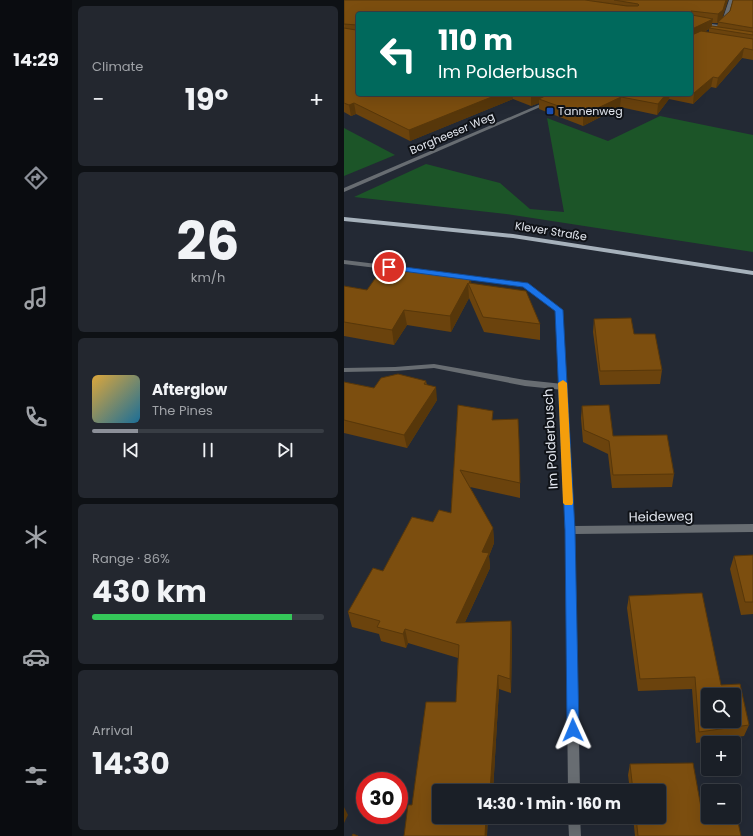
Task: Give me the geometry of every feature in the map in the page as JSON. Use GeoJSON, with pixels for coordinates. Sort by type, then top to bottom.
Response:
{"type":"FeatureCollection","features":[{"type":"Feature","properties":{"kind":"main road","name":"Klever Straße"},"geometry":{"type":"LineString","coordinates":[[344,219],[513,236],[753,273]]}},
{"type":"Feature","properties":{"kind":"street"},"geometry":{"type":"LineString","coordinates":[[715,29],[726,20],[731,0]]}},
{"type":"Feature","properties":{"kind":"street"},"geometry":{"type":"LineString","coordinates":[[693,22],[719,26]]}},
{"type":"Feature","properties":{"kind":"street","name":"Borgheeser Weg"},"geometry":{"type":"LineString","coordinates":[[344,190],[563,96]]}},
{"type":"Feature","properties":{"kind":"street"},"geometry":{"type":"LineString","coordinates":[[344,262],[404,269]]}},
{"type":"Feature","properties":{"kind":"street","name":"Im Polderbusch"},"geometry":{"type":"LineString","coordinates":[[450,275],[525,285],[559,310],[570,530],[574,784]]}},
{"type":"Feature","properties":{"kind":"street"},"geometry":{"type":"LineString","coordinates":[[344,370],[395,369],[434,366],[525,383],[563,387]]}},
{"type":"Feature","properties":{"kind":"street","name":"Heideweg"},"geometry":{"type":"LineString","coordinates":[[570,530],[753,528]]}},
{"type":"Feature","properties":{"kind":"street"},"geometry":{"type":"LineString","coordinates":[[574,824],[575,836]]}},
{"type":"Feature","properties":{"kind":"green space"},"geometry":{"type":"Polygon","coordinates":[[[660,116],[753,135],[753,252],[506,214],[354,197],[426,164],[500,183],[530,209],[564,212],[547,118],[608,141],[660,116]]]}},
{"type":"Feature","properties":{"kind":"green space"},"geometry":{"type":"Polygon","coordinates":[[[344,128],[395,155],[344,176],[344,128]]]}},
{"type":"Feature","properties":{"kind":"building"},"geometry":{"type":"Polygon","coordinates":[[[344,0],[585,0],[627,6],[638,6],[638,4],[614,0],[726,0],[723,10],[718,14],[691,11],[356,12],[356,25],[344,24],[344,0]]]}},
{"type":"Feature","properties":{"kind":"building"},"geometry":{"type":"Polygon","coordinates":[[[733,0],[753,0],[753,28],[718,22],[730,11],[733,0]]]}},
{"type":"Feature","properties":{"kind":"building"},"geometry":{"type":"Polygon","coordinates":[[[693,15],[713,19],[693,29],[693,15]]]}},
{"type":"Feature","properties":{"kind":"building"},"geometry":{"type":"Polygon","coordinates":[[[712,26],[753,32],[753,35],[709,28],[712,26]]]}},
{"type":"Feature","properties":{"kind":"building"},"geometry":{"type":"Polygon","coordinates":[[[344,28],[356,30],[356,96],[494,96],[409,130],[354,103],[349,105],[344,103],[344,28]]]}},
{"type":"Feature","properties":{"kind":"building"},"geometry":{"type":"Polygon","coordinates":[[[701,31],[753,39],[753,50],[744,48],[718,78],[713,77],[694,93],[693,35],[701,31]]]}},
{"type":"Feature","properties":{"kind":"building"},"geometry":{"type":"Polygon","coordinates":[[[545,96],[664,96],[658,104],[621,97],[583,115],[539,99],[545,96]]]}},
{"type":"Feature","properties":{"kind":"building"},"geometry":{"type":"Polygon","coordinates":[[[384,266],[471,278],[469,283],[526,291],[540,324],[483,317],[468,283],[450,316],[404,310],[392,330],[344,322],[344,286],[367,290],[384,266]]]}},
{"type":"Feature","properties":{"kind":"building"},"geometry":{"type":"Polygon","coordinates":[[[631,318],[634,334],[655,334],[662,370],[600,371],[594,319],[631,318]]]}},
{"type":"Feature","properties":{"kind":"building"},"geometry":{"type":"Polygon","coordinates":[[[398,374],[426,381],[424,384],[436,387],[404,435],[344,420],[344,382],[374,388],[381,378],[398,374]]]}},
{"type":"Feature","properties":{"kind":"building"},"geometry":{"type":"Polygon","coordinates":[[[458,405],[493,411],[492,420],[518,419],[520,483],[460,470],[493,528],[482,552],[489,553],[456,623],[511,621],[510,679],[498,675],[490,784],[432,784],[432,824],[486,824],[485,836],[404,836],[406,824],[408,824],[408,805],[412,805],[426,702],[456,702],[459,645],[405,629],[403,634],[377,627],[380,621],[348,612],[373,568],[383,571],[412,517],[433,522],[439,510],[451,513],[458,405]]]}},
{"type":"Feature","properties":{"kind":"building"},"geometry":{"type":"Polygon","coordinates":[[[609,405],[613,436],[667,435],[674,474],[613,475],[609,441],[584,430],[582,406],[609,405]]]}},
{"type":"Feature","properties":{"kind":"building"},"geometry":{"type":"Polygon","coordinates":[[[753,555],[753,602],[745,602],[734,556],[753,555]]]}},
{"type":"Feature","properties":{"kind":"building"},"geometry":{"type":"Polygon","coordinates":[[[702,593],[721,685],[740,684],[741,688],[701,688],[701,728],[728,728],[699,732],[695,677],[640,679],[629,596],[702,593]]]}},
{"type":"Feature","properties":{"kind":"building"},"geometry":{"type":"Polygon","coordinates":[[[741,689],[749,725],[741,726],[741,689]]]}},
{"type":"Feature","properties":{"kind":"building"},"geometry":{"type":"Polygon","coordinates":[[[693,763],[701,807],[701,824],[738,824],[741,836],[638,836],[637,824],[666,824],[666,784],[632,784],[630,764],[693,763]]]}},
{"type":"Feature","properties":{"kind":"slow traffic"},"geometry":{"type":"LineString","coordinates":[[563,383],[568,503]]}},
{"type":"Feature","properties":{"kind":"place","name":"Tannenweg"},"geometry":{"type":"Point","coordinates":[550,111]}},
{"type":"Feature","properties":{"kind":"route"},"geometry":{"type":"LineString","coordinates":[[389,267],[525,285],[559,310],[570,530],[573,730]]}}]}
